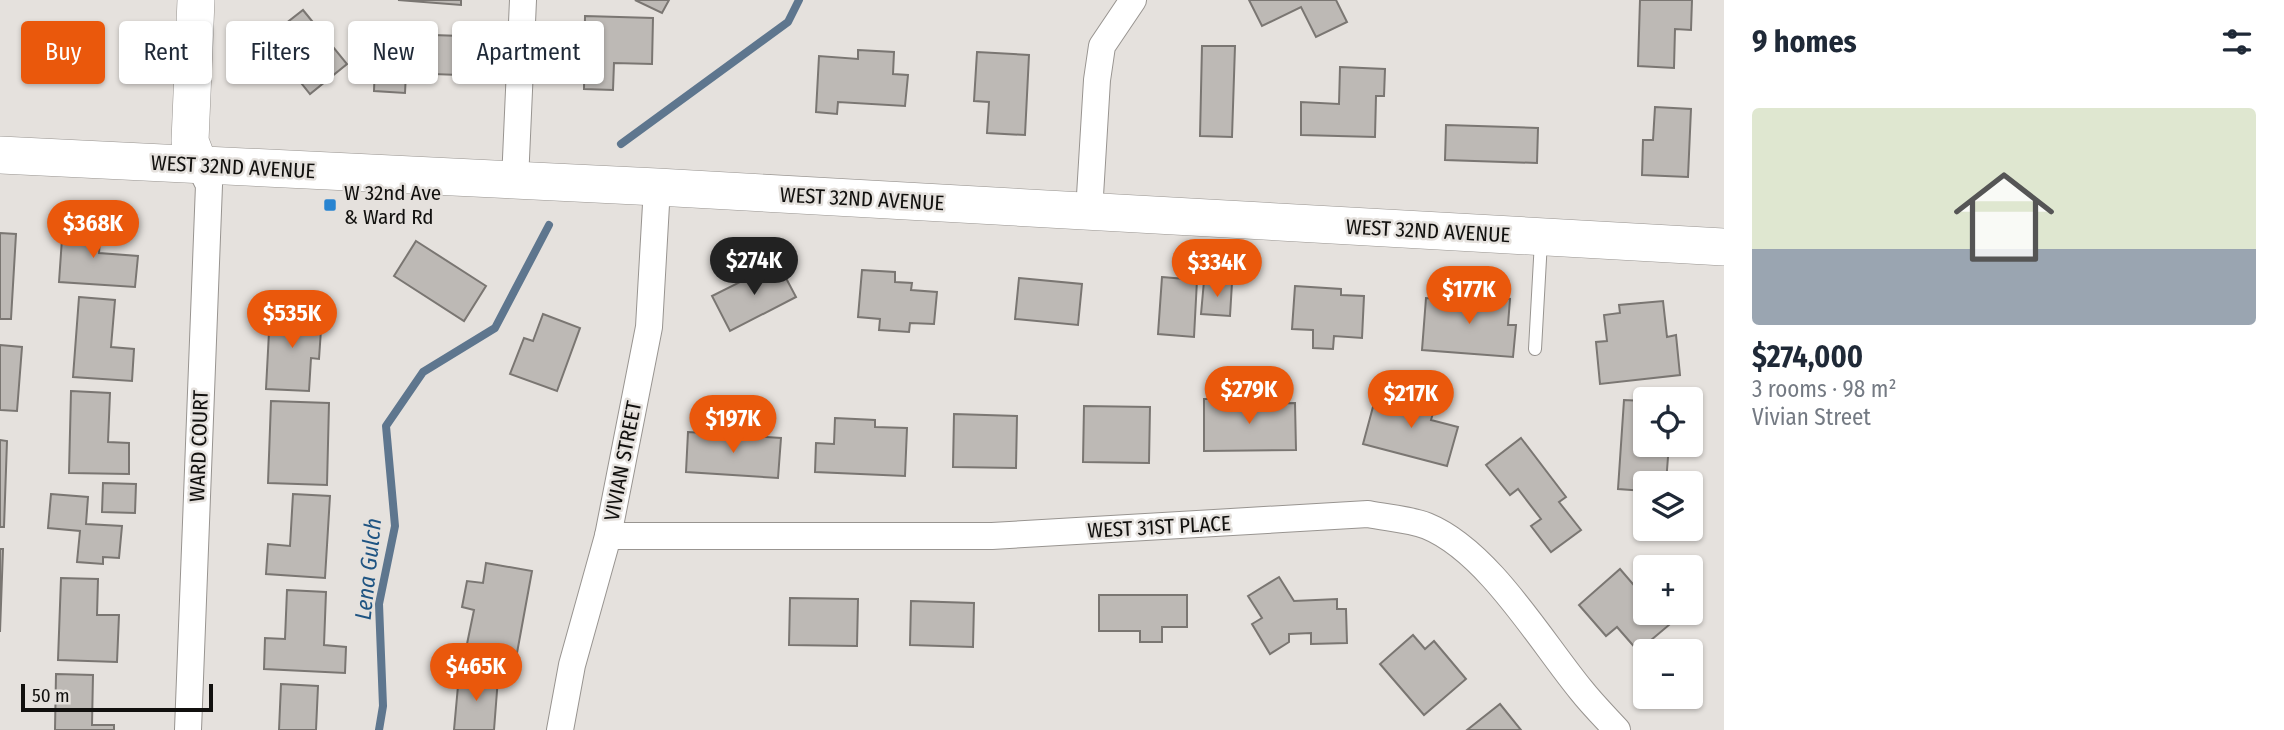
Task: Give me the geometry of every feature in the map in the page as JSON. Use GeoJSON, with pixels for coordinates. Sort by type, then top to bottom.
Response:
{"type":"FeatureCollection","features":[{"type":"Feature","properties":{"kind":"street"},"geometry":{"type":"LineString","coordinates":[[196,0],[190,141],[199,165]]}},
{"type":"Feature","properties":{"kind":"street"},"geometry":{"type":"LineString","coordinates":[[515,181],[523,0]]}},
{"type":"Feature","properties":{"kind":"street"},"geometry":{"type":"LineString","coordinates":[[1089,212],[1097,80],[1102,46],[1133,0]]}},
{"type":"Feature","properties":{"kind":"street","name":"WEST 32ND AVENUE"},"geometry":{"type":"LineString","coordinates":[[0,155],[657,187],[1724,247]]}},
{"type":"Feature","properties":{"kind":"street","name":"WARD COURT"},"geometry":{"type":"LineString","coordinates":[[188,730],[209,185],[199,165]]}},
{"type":"Feature","properties":{"kind":"street","name":"VIVIAN STREET"},"geometry":{"type":"LineString","coordinates":[[560,730],[572,665],[608,536],[649,327],[657,187]]}},
{"type":"Feature","properties":{"kind":"street","name":"WEST 31ST PLACE"},"geometry":{"type":"LineString","coordinates":[[608,536],[992,537],[1368,514],[1426,526],[1452,541],[1479,563],[1522,611],[1581,690],[1617,730]]}},
{"type":"Feature","properties":{"kind":"lane"},"geometry":{"type":"LineString","coordinates":[[1535,349],[1541,237]]}},
{"type":"Feature","properties":{"kind":"building"},"geometry":{"type":"Polygon","coordinates":[[[398,0],[461,0],[461,5],[398,0]]]}},
{"type":"Feature","properties":{"kind":"building"},"geometry":{"type":"Polygon","coordinates":[[[635,0],[669,0],[662,13],[635,0]]]}},
{"type":"Feature","properties":{"kind":"building"},"geometry":{"type":"Polygon","coordinates":[[[1249,0],[1336,0],[1347,22],[1316,37],[1301,7],[1262,26],[1249,0]]]}},
{"type":"Feature","properties":{"kind":"building"},"geometry":{"type":"Polygon","coordinates":[[[1640,0],[1692,0],[1691,30],[1675,29],[1674,68],[1638,66],[1640,0]]]}},
{"type":"Feature","properties":{"kind":"building"},"geometry":{"type":"Polygon","coordinates":[[[303,10],[312,21],[289,21],[303,10]]]}},
{"type":"Feature","properties":{"kind":"building"},"geometry":{"type":"Polygon","coordinates":[[[585,16],[653,18],[652,64],[614,63],[613,90],[584,89],[584,84],[604,84],[604,21],[585,21],[585,16]]]}},
{"type":"Feature","properties":{"kind":"building"},"geometry":{"type":"Polygon","coordinates":[[[438,35],[452,36],[452,75],[438,74],[438,35]]]}},
{"type":"Feature","properties":{"kind":"building"},"geometry":{"type":"Polygon","coordinates":[[[1202,46],[1235,46],[1232,137],[1200,136],[1202,46]]]}},
{"type":"Feature","properties":{"kind":"building"},"geometry":{"type":"Polygon","coordinates":[[[334,48],[347,64],[334,75],[334,48]]]}},
{"type":"Feature","properties":{"kind":"building"},"geometry":{"type":"Polygon","coordinates":[[[858,50],[894,52],[893,74],[908,75],[905,106],[838,102],[837,114],[816,112],[819,56],[858,59],[858,50]]]}},
{"type":"Feature","properties":{"kind":"building"},"geometry":{"type":"Polygon","coordinates":[[[977,52],[1029,55],[1025,135],[987,133],[989,102],[974,101],[977,52]]]}},
{"type":"Feature","properties":{"kind":"building"},"geometry":{"type":"Polygon","coordinates":[[[1340,67],[1385,69],[1384,96],[1376,96],[1375,137],[1301,135],[1301,102],[1339,104],[1340,67]]]}},
{"type":"Feature","properties":{"kind":"building"},"geometry":{"type":"Polygon","coordinates":[[[302,84],[322,84],[310,94],[302,84]]]}},
{"type":"Feature","properties":{"kind":"building"},"geometry":{"type":"Polygon","coordinates":[[[374,84],[405,84],[405,93],[374,91],[374,84]]]}},
{"type":"Feature","properties":{"kind":"building"},"geometry":{"type":"Polygon","coordinates":[[[1655,107],[1691,109],[1688,177],[1642,175],[1643,140],[1653,140],[1655,107]]]}},
{"type":"Feature","properties":{"kind":"building"},"geometry":{"type":"Polygon","coordinates":[[[1446,125],[1538,128],[1537,163],[1445,160],[1446,125]]]}},
{"type":"Feature","properties":{"kind":"building"},"geometry":{"type":"Polygon","coordinates":[[[63,224],[101,227],[99,253],[138,256],[135,287],[59,282],[63,224]]]}},
{"type":"Feature","properties":{"kind":"building"},"geometry":{"type":"Polygon","coordinates":[[[0,233],[16,234],[11,319],[0,319],[0,233]]]}},
{"type":"Feature","properties":{"kind":"building"},"geometry":{"type":"Polygon","coordinates":[[[416,241],[486,286],[464,321],[394,276],[416,241]]]}},
{"type":"Feature","properties":{"kind":"building"},"geometry":{"type":"Polygon","coordinates":[[[778,263],[796,297],[730,331],[712,296],[778,263]]]}},
{"type":"Feature","properties":{"kind":"building"},"geometry":{"type":"Polygon","coordinates":[[[862,270],[895,272],[895,282],[912,283],[911,290],[937,292],[934,324],[910,323],[909,332],[879,330],[880,319],[858,317],[862,270]]]}},
{"type":"Feature","properties":{"kind":"building"},"geometry":{"type":"Polygon","coordinates":[[[1162,277],[1197,280],[1194,337],[1158,334],[1162,277]]]}},
{"type":"Feature","properties":{"kind":"building"},"geometry":{"type":"Polygon","coordinates":[[[1019,278],[1082,284],[1078,325],[1015,319],[1019,278]]]}},
{"type":"Feature","properties":{"kind":"building"},"geometry":{"type":"Polygon","coordinates":[[[1204,281],[1232,283],[1230,316],[1201,314],[1204,281]]]}},
{"type":"Feature","properties":{"kind":"building"},"geometry":{"type":"Polygon","coordinates":[[[1295,286],[1341,289],[1341,295],[1364,296],[1362,338],[1334,336],[1333,349],[1313,348],[1313,330],[1292,329],[1295,286]]]}},
{"type":"Feature","properties":{"kind":"building"},"geometry":{"type":"Polygon","coordinates":[[[1468,295],[1510,299],[1508,325],[1516,325],[1513,357],[1422,350],[1426,298],[1467,301],[1468,295]]]}},
{"type":"Feature","properties":{"kind":"building"},"geometry":{"type":"Polygon","coordinates":[[[79,297],[115,300],[111,347],[134,349],[132,381],[73,377],[79,297]]]}},
{"type":"Feature","properties":{"kind":"building"},"geometry":{"type":"Polygon","coordinates":[[[1663,301],[1667,337],[1676,335],[1680,375],[1600,384],[1596,342],[1607,341],[1604,315],[1620,313],[1619,305],[1663,301]]]}},
{"type":"Feature","properties":{"kind":"building"},"geometry":{"type":"Polygon","coordinates":[[[270,313],[322,315],[319,359],[311,358],[309,391],[266,389],[270,313]]]}},
{"type":"Feature","properties":{"kind":"building"},"geometry":{"type":"Polygon","coordinates":[[[543,314],[580,328],[557,391],[510,374],[524,338],[533,341],[543,314]]]}},
{"type":"Feature","properties":{"kind":"building"},"geometry":{"type":"Polygon","coordinates":[[[0,345],[22,347],[17,411],[0,410],[0,345]]]}},
{"type":"Feature","properties":{"kind":"building"},"geometry":{"type":"Polygon","coordinates":[[[71,391],[110,393],[108,442],[129,443],[129,474],[69,473],[71,391]]]}},
{"type":"Feature","properties":{"kind":"building"},"geometry":{"type":"Polygon","coordinates":[[[1397,392],[1436,403],[1431,420],[1458,427],[1447,466],[1363,444],[1374,403],[1392,409],[1397,392]]]}},
{"type":"Feature","properties":{"kind":"building"},"geometry":{"type":"Polygon","coordinates":[[[1204,399],[1239,399],[1238,404],[1295,403],[1296,450],[1204,451],[1204,399]]]}},
{"type":"Feature","properties":{"kind":"building"},"geometry":{"type":"Polygon","coordinates":[[[1624,400],[1633,400],[1633,457],[1668,457],[1667,471],[1633,471],[1633,490],[1618,489],[1624,400]]]}},
{"type":"Feature","properties":{"kind":"building"},"geometry":{"type":"Polygon","coordinates":[[[271,401],[329,403],[327,485],[268,483],[271,401]]]}},
{"type":"Feature","properties":{"kind":"building"},"geometry":{"type":"Polygon","coordinates":[[[1084,406],[1150,407],[1149,463],[1083,462],[1084,406]]]}},
{"type":"Feature","properties":{"kind":"building"},"geometry":{"type":"Polygon","coordinates":[[[954,414],[1017,416],[1016,468],[953,467],[954,414]]]}},
{"type":"Feature","properties":{"kind":"building"},"geometry":{"type":"Polygon","coordinates":[[[835,418],[875,420],[875,427],[907,428],[905,476],[815,472],[816,443],[834,444],[835,418]]]}},
{"type":"Feature","properties":{"kind":"building"},"geometry":{"type":"Polygon","coordinates":[[[688,432],[781,438],[778,478],[686,472],[688,432]]]}},
{"type":"Feature","properties":{"kind":"building"},"geometry":{"type":"Polygon","coordinates":[[[1521,438],[1566,497],[1559,502],[1581,530],[1551,552],[1531,526],[1541,519],[1518,489],[1510,495],[1486,465],[1521,438]]]}},
{"type":"Feature","properties":{"kind":"building"},"geometry":{"type":"Polygon","coordinates":[[[0,440],[7,441],[4,527],[0,527],[0,440]]]}},
{"type":"Feature","properties":{"kind":"building"},"geometry":{"type":"Polygon","coordinates":[[[103,483],[136,484],[135,513],[102,512],[103,483]]]}},
{"type":"Feature","properties":{"kind":"building"},"geometry":{"type":"Polygon","coordinates":[[[51,494],[88,497],[86,524],[122,526],[119,558],[103,557],[103,564],[77,562],[80,531],[48,528],[51,494]]]}},
{"type":"Feature","properties":{"kind":"building"},"geometry":{"type":"Polygon","coordinates":[[[293,494],[330,496],[325,578],[266,574],[268,544],[290,546],[293,494]]]}},
{"type":"Feature","properties":{"kind":"building"},"geometry":{"type":"Polygon","coordinates":[[[0,549],[3,549],[0,632],[0,549]]]}},
{"type":"Feature","properties":{"kind":"building"},"geometry":{"type":"Polygon","coordinates":[[[486,563],[532,571],[517,653],[467,644],[474,610],[462,607],[467,581],[483,583],[486,563]]]}},
{"type":"Feature","properties":{"kind":"building"},"geometry":{"type":"Polygon","coordinates":[[[1620,569],[1633,584],[1633,625],[1669,625],[1652,639],[1633,639],[1633,645],[1617,627],[1606,636],[1579,605],[1620,569]]]}},
{"type":"Feature","properties":{"kind":"building"},"geometry":{"type":"Polygon","coordinates":[[[1279,577],[1294,601],[1337,599],[1337,609],[1346,609],[1347,643],[1311,644],[1311,633],[1289,634],[1289,642],[1270,654],[1252,624],[1262,618],[1248,596],[1279,577]]]}},
{"type":"Feature","properties":{"kind":"building"},"geometry":{"type":"Polygon","coordinates":[[[61,578],[98,579],[97,615],[119,615],[117,662],[58,660],[61,578]]]}},
{"type":"Feature","properties":{"kind":"building"},"geometry":{"type":"Polygon","coordinates":[[[287,590],[326,592],[324,645],[346,647],[345,673],[264,669],[265,638],[285,639],[287,590]]]}},
{"type":"Feature","properties":{"kind":"building"},"geometry":{"type":"Polygon","coordinates":[[[1099,595],[1187,595],[1187,627],[1162,627],[1162,642],[1140,642],[1140,631],[1099,631],[1099,595]]]}},
{"type":"Feature","properties":{"kind":"building"},"geometry":{"type":"Polygon","coordinates":[[[790,598],[858,599],[857,646],[789,645],[790,598]]]}},
{"type":"Feature","properties":{"kind":"building"},"geometry":{"type":"Polygon","coordinates":[[[911,601],[974,603],[973,647],[910,645],[911,601]]]}},
{"type":"Feature","properties":{"kind":"building"},"geometry":{"type":"Polygon","coordinates":[[[1413,635],[1425,649],[1434,641],[1466,679],[1424,715],[1380,664],[1413,635]]]}},
{"type":"Feature","properties":{"kind":"building"},"geometry":{"type":"Polygon","coordinates":[[[56,674],[93,675],[92,725],[114,725],[114,730],[55,730],[56,674]]]}},
{"type":"Feature","properties":{"kind":"building"},"geometry":{"type":"Polygon","coordinates":[[[459,675],[498,678],[494,730],[454,730],[459,675]]]}},
{"type":"Feature","properties":{"kind":"building"},"geometry":{"type":"Polygon","coordinates":[[[281,684],[318,686],[316,730],[279,730],[281,684]]]}},
{"type":"Feature","properties":{"kind":"building"},"geometry":{"type":"Polygon","coordinates":[[[1500,704],[1521,730],[1467,730],[1500,704]]]}},
{"type":"Feature","properties":{"kind":"waterway","name":"Lena Gulch"},"geometry":{"type":"LineString","coordinates":[[621,144],[788,22],[799,0]]}},
{"type":"Feature","properties":{"kind":"waterway","name":"Lena Gulch"},"geometry":{"type":"LineString","coordinates":[[379,730],[383,706],[379,604],[395,526],[386,426],[423,372],[495,328],[549,225]]}},
{"type":"Feature","properties":{"kind":"place","name":"W 32nd Ave & Ward Rd"},"geometry":{"type":"Point","coordinates":[330,205]}}]}
